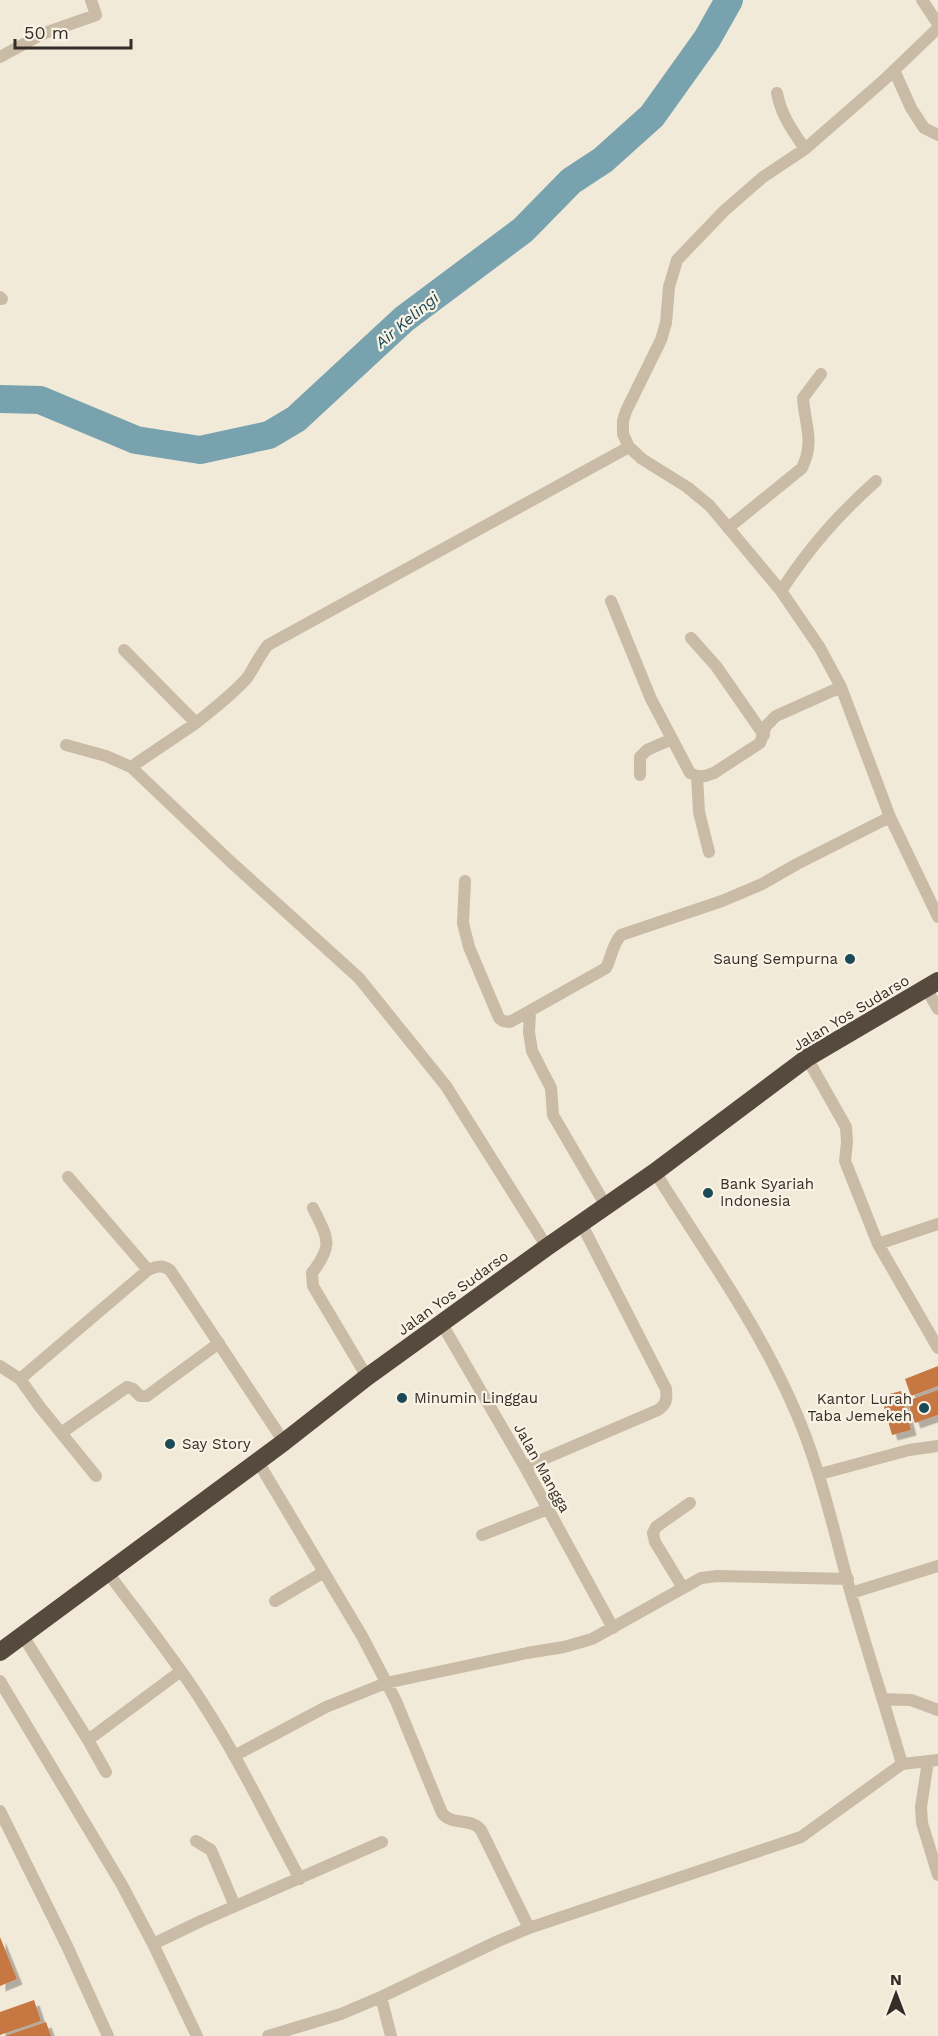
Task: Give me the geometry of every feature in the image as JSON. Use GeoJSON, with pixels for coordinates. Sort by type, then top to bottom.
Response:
{"type":"FeatureCollection","features":[{"type":"Feature","properties":{"kind":"highway","name":"Jalan Yos Sudarso"},"geometry":{"type":"LineString","coordinates":[[0,1652],[284,1442],[367,1377],[547,1246],[655,1172],[807,1058],[932,984]]}},
{"type":"Feature","properties":{"kind":"street"},"geometry":{"type":"LineString","coordinates":[[0,57],[42,34],[96,15],[91,0]]}},
{"type":"Feature","properties":{"kind":"street"},"geometry":{"type":"LineString","coordinates":[[922,0],[938,26],[894,70],[805,149],[764,177],[724,211],[676,260],[669,286],[666,323],[661,340],[622,421],[623,434],[629,447],[642,459],[700,497],[781,591],[820,648],[841,687],[890,817],[938,917]]}},
{"type":"Feature","properties":{"kind":"street"},"geometry":{"type":"LineString","coordinates":[[894,70],[911,108],[924,128],[938,135]]}},
{"type":"Feature","properties":{"kind":"street"},"geometry":{"type":"LineString","coordinates":[[777,93],[780,108],[805,149]]}},
{"type":"Feature","properties":{"kind":"street"},"geometry":{"type":"LineString","coordinates":[[729,528],[802,468],[807,457],[810,438],[803,398],[821,374]]}},
{"type":"Feature","properties":{"kind":"street"},"geometry":{"type":"LineString","coordinates":[[131,767],[196,723],[220,703],[248,677],[256,660],[268,645],[629,447]]}},
{"type":"Feature","properties":{"kind":"street"},"geometry":{"type":"LineString","coordinates":[[781,591],[805,555],[830,525],[876,481]]}},
{"type":"Feature","properties":{"kind":"street"},"geometry":{"type":"LineString","coordinates":[[611,601],[651,699],[690,773],[697,776],[714,773],[760,743],[766,726],[776,716],[841,687]]}},
{"type":"Feature","properties":{"kind":"street"},"geometry":{"type":"LineString","coordinates":[[692,638],[725,678],[764,735]]}},
{"type":"Feature","properties":{"kind":"street"},"geometry":{"type":"LineString","coordinates":[[124,650],[196,723]]}},
{"type":"Feature","properties":{"kind":"street"},"geometry":{"type":"LineString","coordinates":[[640,775],[640,757],[647,750],[672,739]]}},
{"type":"Feature","properties":{"kind":"street"},"geometry":{"type":"LineString","coordinates":[[66,745],[106,756],[131,767],[231,862],[359,978],[446,1086],[547,1246]]}},
{"type":"Feature","properties":{"kind":"street"},"geometry":{"type":"LineString","coordinates":[[697,776],[699,812],[709,852]]}},
{"type":"Feature","properties":{"kind":"street"},"geometry":{"type":"LineString","coordinates":[[465,881],[463,923],[470,946],[499,1018],[510,1022],[606,968],[611,958],[613,945],[621,934],[762,884],[890,817]]}},
{"type":"Feature","properties":{"kind":"street"},"geometry":{"type":"LineString","coordinates":[[932,984],[938,1009]]}},
{"type":"Feature","properties":{"kind":"street"},"geometry":{"type":"LineString","coordinates":[[530,1012],[529,1032],[532,1051],[551,1088],[553,1116],[606,1206]]}},
{"type":"Feature","properties":{"kind":"street"},"geometry":{"type":"LineString","coordinates":[[807,1058],[846,1127],[845,1161],[878,1244],[938,1348]]}},
{"type":"Feature","properties":{"kind":"street"},"geometry":{"type":"LineString","coordinates":[[655,1172],[761,1342],[790,1399],[820,1474],[851,1593],[902,1764]]}},
{"type":"Feature","properties":{"kind":"street"},"geometry":{"type":"LineString","coordinates":[[68,1177],[148,1270]]}},
{"type":"Feature","properties":{"kind":"street"},"geometry":{"type":"LineString","coordinates":[[313,1208],[326,1236],[327,1244],[325,1254],[312,1273],[313,1286],[367,1377]]}},
{"type":"Feature","properties":{"kind":"street"},"geometry":{"type":"LineString","coordinates":[[525,1467],[658,1410],[665,1406],[667,1399],[666,1389],[581,1223]]}},
{"type":"Feature","properties":{"kind":"street"},"geometry":{"type":"LineString","coordinates":[[878,1244],[935,1230]]}},
{"type":"Feature","properties":{"kind":"street"},"geometry":{"type":"LineString","coordinates":[[20,1378],[148,1270],[162,1266],[170,1270],[284,1442]]}},
{"type":"Feature","properties":{"kind":"street","name":"Jalan Mangga"},"geometry":{"type":"LineString","coordinates":[[442,1324],[525,1467],[613,1628]]}},
{"type":"Feature","properties":{"kind":"street"},"geometry":{"type":"LineString","coordinates":[[61,1433],[127,1387],[140,1396],[147,1396],[219,1343]]}},
{"type":"Feature","properties":{"kind":"street"},"geometry":{"type":"LineString","coordinates":[[0,1365],[20,1378],[40,1407],[96,1476]]}},
{"type":"Feature","properties":{"kind":"street"},"geometry":{"type":"LineString","coordinates":[[820,1474],[909,1450],[938,1446]]}},
{"type":"Feature","properties":{"kind":"street"},"geometry":{"type":"LineString","coordinates":[[257,1460],[362,1636],[396,1701],[442,1813],[450,1820],[471,1823],[481,1830],[529,1928]]}},
{"type":"Feature","properties":{"kind":"street"},"geometry":{"type":"LineString","coordinates":[[683,1588],[655,1542],[653,1533],[656,1527],[690,1503]]}},
{"type":"Feature","properties":{"kind":"street"},"geometry":{"type":"LineString","coordinates":[[482,1535],[548,1509]]}},
{"type":"Feature","properties":{"kind":"street"},"geometry":{"type":"LineString","coordinates":[[851,1593],[938,1566]]}},
{"type":"Feature","properties":{"kind":"street"},"geometry":{"type":"LineString","coordinates":[[275,1601],[324,1572]]}},
{"type":"Feature","properties":{"kind":"street"},"geometry":{"type":"LineString","coordinates":[[108,1573],[181,1671],[234,1756],[300,1879]]}},
{"type":"Feature","properties":{"kind":"street"},"geometry":{"type":"LineString","coordinates":[[234,1756],[326,1707],[386,1683],[564,1647],[592,1639],[701,1578],[717,1576],[848,1579]]}},
{"type":"Feature","properties":{"kind":"street"},"geometry":{"type":"LineString","coordinates":[[23,1635],[106,1772]]}},
{"type":"Feature","properties":{"kind":"street"},"geometry":{"type":"LineString","coordinates":[[88,1740],[181,1671]]}},
{"type":"Feature","properties":{"kind":"street"},"geometry":{"type":"LineString","coordinates":[[0,1681],[123,1885],[197,2036]]}},
{"type":"Feature","properties":{"kind":"street"},"geometry":{"type":"LineString","coordinates":[[883,1699],[911,1700],[938,1710]]}},
{"type":"Feature","properties":{"kind":"street"},"geometry":{"type":"LineString","coordinates":[[272,2035],[341,2014],[529,1928],[801,1837],[902,1764],[933,1761],[921,1807],[926,1836],[937,1871]]}},
{"type":"Feature","properties":{"kind":"street"},"geometry":{"type":"LineString","coordinates":[[0,1811],[67,1946],[108,2036]]}},
{"type":"Feature","properties":{"kind":"street"},"geometry":{"type":"LineString","coordinates":[[196,1841],[212,1850],[235,1906]]}},
{"type":"Feature","properties":{"kind":"street"},"geometry":{"type":"LineString","coordinates":[[153,1944],[382,1842]]}},
{"type":"Feature","properties":{"kind":"street"},"geometry":{"type":"LineString","coordinates":[[381,1997],[391,2036]]}},
{"type":"Feature","properties":{"kind":"building"},"geometry":{"type":"Polygon","coordinates":[[[938,1366],[938,1386],[911,1396],[905,1379],[938,1366]]]}},
{"type":"Feature","properties":{"kind":"building","name":"Kantor Lurah Taba Jemekeh"},"geometry":{"type":"Polygon","coordinates":[[[938,1390],[938,1415],[915,1423],[907,1401],[938,1390]]]}},
{"type":"Feature","properties":{"kind":"building"},"geometry":{"type":"Polygon","coordinates":[[[901,1391],[911,1430],[892,1435],[881,1396],[901,1391]]]}},
{"type":"Feature","properties":{"kind":"building"},"geometry":{"type":"Polygon","coordinates":[[[0,1937],[17,1979],[0,1986],[0,1937]]]}},
{"type":"Feature","properties":{"kind":"building"},"geometry":{"type":"Polygon","coordinates":[[[34,2000],[41,2021],[0,2035],[0,2012],[34,2000]]]}},
{"type":"Feature","properties":{"kind":"building"},"geometry":{"type":"Polygon","coordinates":[[[46,2022],[51,2036],[5,2036],[46,2022]]]}},
{"type":"Feature","properties":{"kind":"waterway","name":"Air Kelingi"},"geometry":{"type":"LineString","coordinates":[[0,399],[40,400],[136,440],[200,450],[269,435],[296,419],[404,319],[523,230],[571,181],[603,160],[652,116],[707,39],[729,0]]}},
{"type":"Feature","properties":{"kind":"place","name":"Saung Sempurna"},"geometry":{"type":"Point","coordinates":[850,959]}},
{"type":"Feature","properties":{"kind":"place","name":"Bank Syariah Indonesia"},"geometry":{"type":"Point","coordinates":[708,1193]}},
{"type":"Feature","properties":{"kind":"place","name":"Minumin Linggau"},"geometry":{"type":"Point","coordinates":[402,1398]}},
{"type":"Feature","properties":{"kind":"place","name":"Kantor Lurah Taba Jemekeh"},"geometry":{"type":"Point","coordinates":[924,1408]}},
{"type":"Feature","properties":{"kind":"place","name":"Say Story"},"geometry":{"type":"Point","coordinates":[170,1444]}}]}
